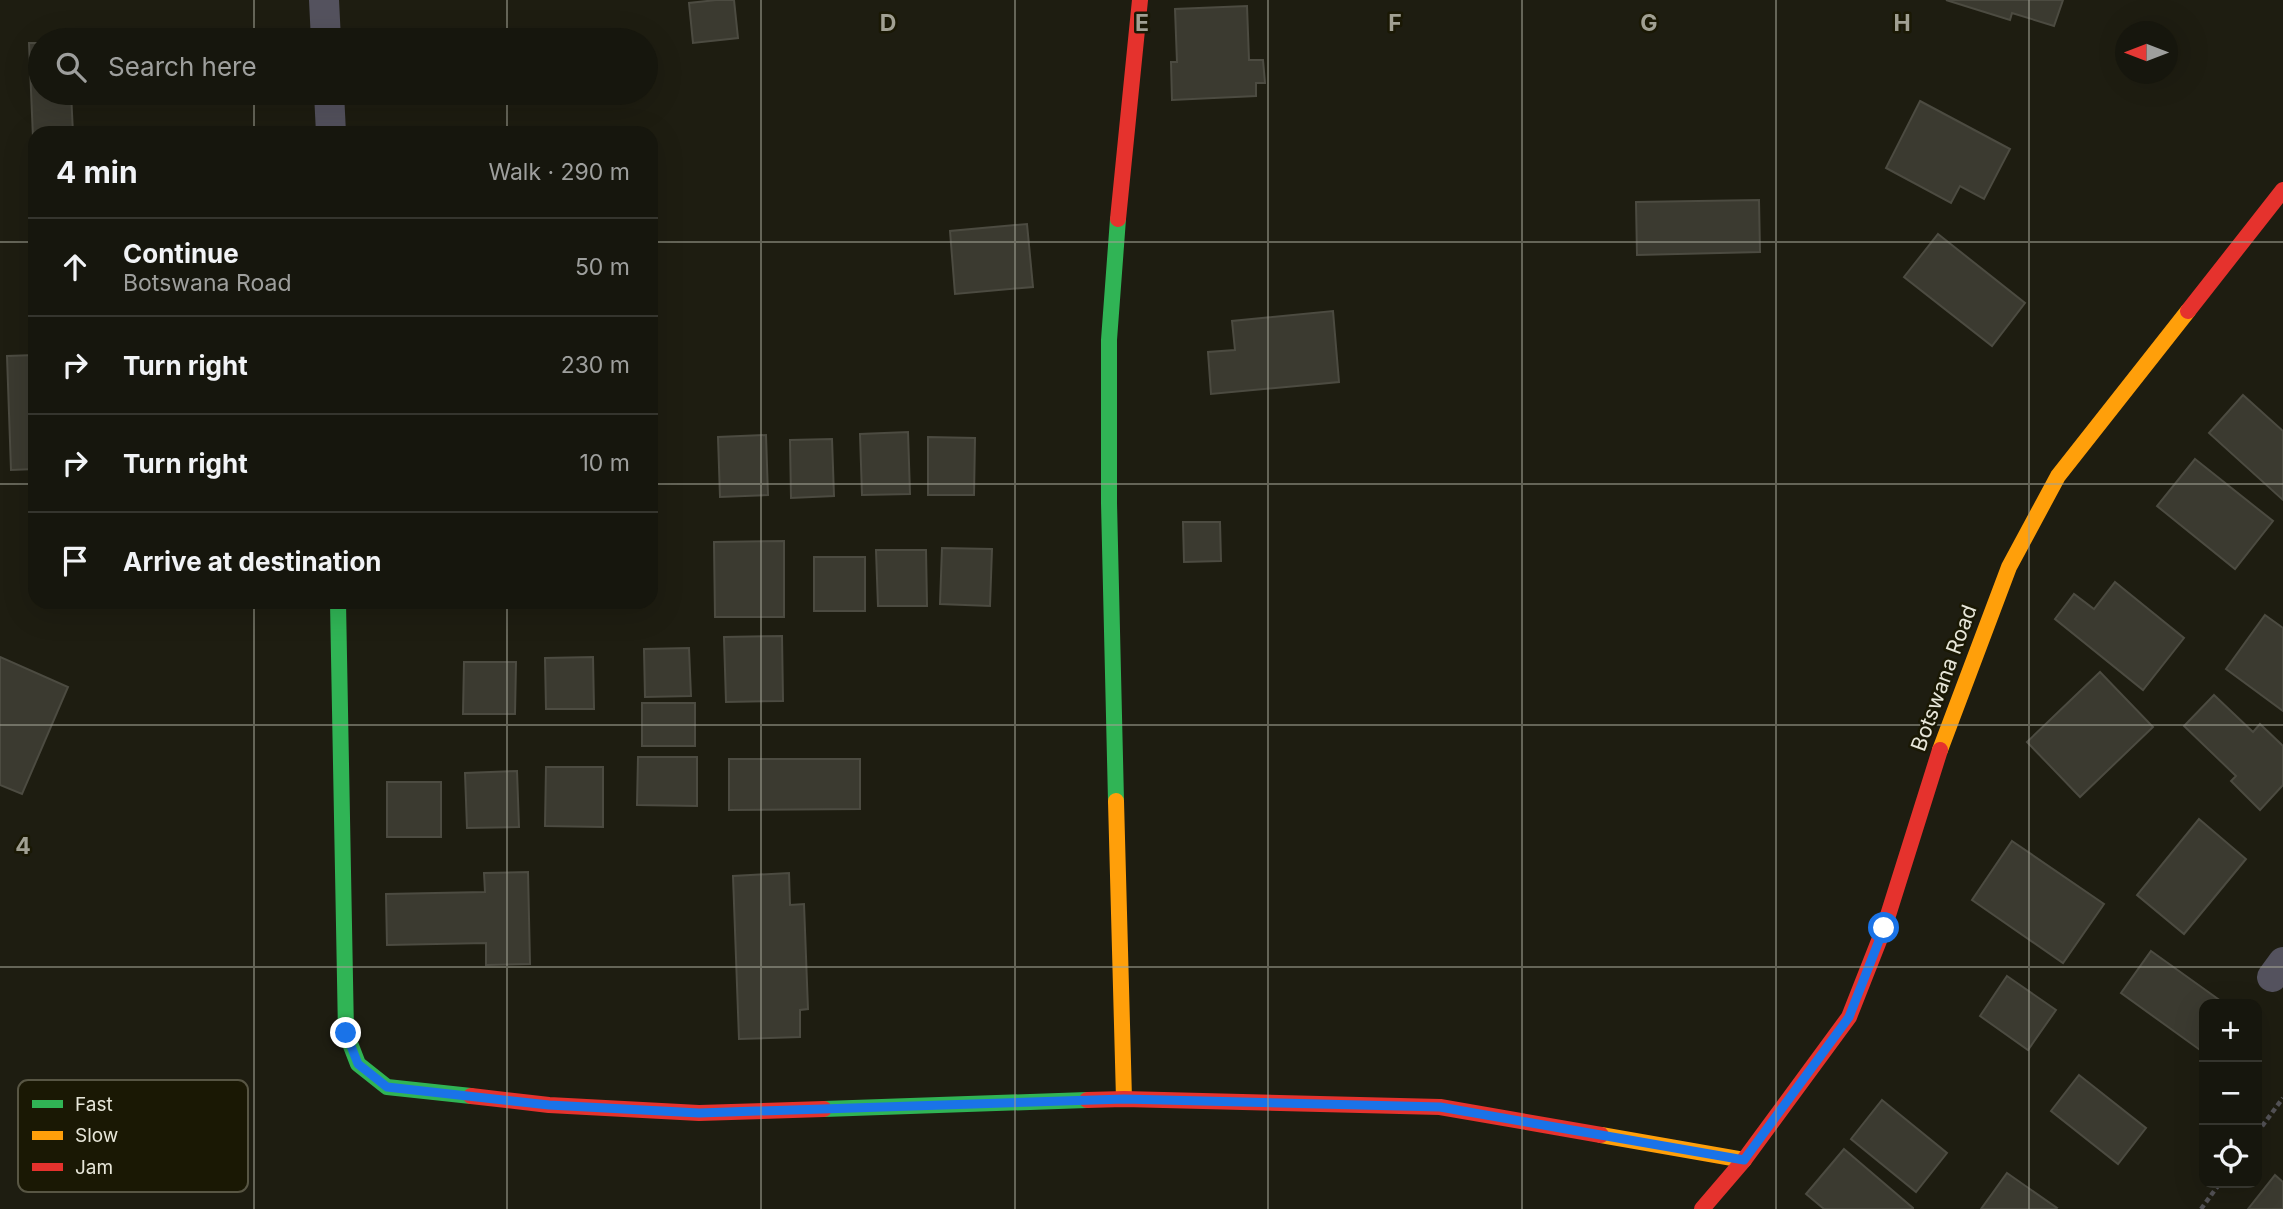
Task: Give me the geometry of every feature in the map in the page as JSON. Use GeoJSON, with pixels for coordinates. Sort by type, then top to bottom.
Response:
{"type":"FeatureCollection","features":[{"type":"Feature","properties":{"kind":"street"},"geometry":{"type":"LineString","coordinates":[[324,0],[325,28]]}},
{"type":"Feature","properties":{"kind":"street"},"geometry":{"type":"LineString","coordinates":[[1124,1099],[1109,503],[1109,340],[1122,166],[1140,0]]}},
{"type":"Feature","properties":{"kind":"street"},"geometry":{"type":"LineString","coordinates":[[330,105],[331,126]]}},
{"type":"Feature","properties":{"kind":"street","name":"Botswana Road"},"geometry":{"type":"LineString","coordinates":[[1702,1209],[1744,1160],[1849,1017],[1884,928],[1930,776],[2008,567],[2057,475],[2283,190]]}},
{"type":"Feature","properties":{"kind":"street"},"geometry":{"type":"LineString","coordinates":[[338,609],[346,1033],[358,1064],[387,1087],[549,1105],[699,1113],[1124,1099],[1440,1107],[1744,1160]]}},
{"type":"Feature","properties":{"kind":"path"},"geometry":{"type":"LineString","coordinates":[[2262,1126],[2283,1098]]}},
{"type":"Feature","properties":{"kind":"path"},"geometry":{"type":"LineString","coordinates":[[2201,1209],[2216,1188]]}},
{"type":"Feature","properties":{"kind":"building"},"geometry":{"type":"Polygon","coordinates":[[[734,0],[738,38],[693,43],[689,3],[734,0]]]}},
{"type":"Feature","properties":{"kind":"building"},"geometry":{"type":"Polygon","coordinates":[[[1946,0],[2063,0],[2054,26],[2012,13],[2010,20],[1946,0]]]}},
{"type":"Feature","properties":{"kind":"building"},"geometry":{"type":"Polygon","coordinates":[[[1247,6],[1249,60],[1263,60],[1265,83],[1256,83],[1256,96],[1172,100],[1171,62],[1177,62],[1175,9],[1247,6]]]}},
{"type":"Feature","properties":{"kind":"building"},"geometry":{"type":"Polygon","coordinates":[[[1920,101],[2010,149],[1984,199],[1960,186],[1951,203],[1886,168],[1920,101]]]}},
{"type":"Feature","properties":{"kind":"building"},"geometry":{"type":"Polygon","coordinates":[[[32,105],[72,105],[73,126],[33,126],[32,105]]]}},
{"type":"Feature","properties":{"kind":"building"},"geometry":{"type":"Polygon","coordinates":[[[1759,200],[1760,252],[1637,255],[1636,202],[1759,200]]]}},
{"type":"Feature","properties":{"kind":"building"},"geometry":{"type":"Polygon","coordinates":[[[1027,224],[1033,287],[955,294],[950,231],[1027,224]]]}},
{"type":"Feature","properties":{"kind":"building"},"geometry":{"type":"Polygon","coordinates":[[[1938,234],[2025,303],[1992,346],[1904,277],[1938,234]]]}},
{"type":"Feature","properties":{"kind":"building"},"geometry":{"type":"Polygon","coordinates":[[[1333,311],[1339,382],[1211,394],[1208,352],[1235,350],[1232,321],[1333,311]]]}},
{"type":"Feature","properties":{"kind":"building"},"geometry":{"type":"Polygon","coordinates":[[[28,355],[28,469],[11,470],[7,356],[28,355]]]}},
{"type":"Feature","properties":{"kind":"building"},"geometry":{"type":"Polygon","coordinates":[[[2243,395],[2283,431],[2283,500],[2209,433],[2243,395]]]}},
{"type":"Feature","properties":{"kind":"building"},"geometry":{"type":"Polygon","coordinates":[[[908,432],[910,494],[862,495],[860,434],[908,432]]]}},
{"type":"Feature","properties":{"kind":"building"},"geometry":{"type":"Polygon","coordinates":[[[766,435],[768,495],[720,497],[718,437],[766,435]]]}},
{"type":"Feature","properties":{"kind":"building"},"geometry":{"type":"Polygon","coordinates":[[[928,437],[975,438],[974,495],[928,495],[928,437]]]}},
{"type":"Feature","properties":{"kind":"building"},"geometry":{"type":"Polygon","coordinates":[[[832,439],[834,496],[791,498],[790,440],[832,439]]]}},
{"type":"Feature","properties":{"kind":"building"},"geometry":{"type":"Polygon","coordinates":[[[2195,459],[2273,521],[2235,569],[2157,506],[2195,459]]]}},
{"type":"Feature","properties":{"kind":"building"},"geometry":{"type":"Polygon","coordinates":[[[1183,522],[1220,522],[1221,561],[1184,562],[1183,522]]]}},
{"type":"Feature","properties":{"kind":"building"},"geometry":{"type":"Polygon","coordinates":[[[784,541],[784,617],[715,617],[714,542],[784,541]]]}},
{"type":"Feature","properties":{"kind":"building"},"geometry":{"type":"Polygon","coordinates":[[[942,548],[992,549],[990,606],[940,604],[942,548]]]}},
{"type":"Feature","properties":{"kind":"building"},"geometry":{"type":"Polygon","coordinates":[[[876,550],[926,550],[927,606],[878,606],[876,550]]]}},
{"type":"Feature","properties":{"kind":"building"},"geometry":{"type":"Polygon","coordinates":[[[814,557],[865,557],[865,611],[814,611],[814,557]]]}},
{"type":"Feature","properties":{"kind":"building"},"geometry":{"type":"Polygon","coordinates":[[[2115,582],[2184,638],[2143,690],[2055,619],[2074,594],[2094,609],[2115,582]]]}},
{"type":"Feature","properties":{"kind":"building"},"geometry":{"type":"Polygon","coordinates":[[[2265,615],[2283,628],[2283,711],[2226,669],[2265,615]]]}},
{"type":"Feature","properties":{"kind":"building"},"geometry":{"type":"Polygon","coordinates":[[[782,636],[783,701],[726,702],[724,637],[782,636]]]}},
{"type":"Feature","properties":{"kind":"building"},"geometry":{"type":"Polygon","coordinates":[[[689,648],[691,696],[645,697],[644,649],[689,648]]]}},
{"type":"Feature","properties":{"kind":"building"},"geometry":{"type":"Polygon","coordinates":[[[0,657],[68,687],[22,794],[0,785],[0,657]]]}},
{"type":"Feature","properties":{"kind":"building"},"geometry":{"type":"Polygon","coordinates":[[[593,657],[594,709],[546,709],[545,658],[593,657]]]}},
{"type":"Feature","properties":{"kind":"building"},"geometry":{"type":"Polygon","coordinates":[[[464,662],[516,662],[515,714],[463,714],[464,662]]]}},
{"type":"Feature","properties":{"kind":"building"},"geometry":{"type":"Polygon","coordinates":[[[2100,672],[2153,727],[2080,797],[2027,742],[2100,672]]]}},
{"type":"Feature","properties":{"kind":"building"},"geometry":{"type":"Polygon","coordinates":[[[2214,695],[2253,732],[2260,724],[2283,746],[2283,785],[2260,810],[2231,781],[2236,776],[2184,726],[2214,695]]]}},
{"type":"Feature","properties":{"kind":"building"},"geometry":{"type":"Polygon","coordinates":[[[642,703],[695,703],[695,746],[642,746],[642,703]]]}},
{"type":"Feature","properties":{"kind":"building"},"geometry":{"type":"Polygon","coordinates":[[[638,757],[697,757],[697,806],[637,805],[638,757]]]}},
{"type":"Feature","properties":{"kind":"building"},"geometry":{"type":"Polygon","coordinates":[[[729,759],[860,759],[860,809],[729,810],[729,759]]]}},
{"type":"Feature","properties":{"kind":"building"},"geometry":{"type":"Polygon","coordinates":[[[546,767],[603,767],[603,827],[545,826],[546,767]]]}},
{"type":"Feature","properties":{"kind":"building"},"geometry":{"type":"Polygon","coordinates":[[[517,771],[519,827],[467,828],[465,773],[517,771]]]}},
{"type":"Feature","properties":{"kind":"building"},"geometry":{"type":"Polygon","coordinates":[[[387,782],[441,782],[441,837],[387,837],[387,782]]]}},
{"type":"Feature","properties":{"kind":"building"},"geometry":{"type":"Polygon","coordinates":[[[2199,819],[2246,859],[2184,934],[2137,895],[2199,819]]]}},
{"type":"Feature","properties":{"kind":"building"},"geometry":{"type":"Polygon","coordinates":[[[2012,841],[2104,904],[2063,963],[1972,900],[2012,841]]]}},
{"type":"Feature","properties":{"kind":"building"},"geometry":{"type":"Polygon","coordinates":[[[528,872],[530,964],[486,965],[486,943],[387,945],[386,894],[485,892],[484,873],[528,872]]]}},
{"type":"Feature","properties":{"kind":"building"},"geometry":{"type":"Polygon","coordinates":[[[789,873],[790,905],[804,904],[808,1009],[800,1010],[800,1037],[739,1039],[733,876],[789,873]]]}},
{"type":"Feature","properties":{"kind":"building"},"geometry":{"type":"Polygon","coordinates":[[[2151,951],[2218,999],[2199,999],[2199,1049],[2121,993],[2151,951]]]}},
{"type":"Feature","properties":{"kind":"building"},"geometry":{"type":"Polygon","coordinates":[[[2007,976],[2056,1010],[2028,1050],[1980,1016],[2007,976]]]}},
{"type":"Feature","properties":{"kind":"building"},"geometry":{"type":"Polygon","coordinates":[[[2079,1075],[2146,1128],[2118,1164],[2051,1111],[2079,1075]]]}},
{"type":"Feature","properties":{"kind":"building"},"geometry":{"type":"Polygon","coordinates":[[[1882,1100],[1947,1153],[1916,1192],[1851,1139],[1882,1100]]]}},
{"type":"Feature","properties":{"kind":"building"},"geometry":{"type":"Polygon","coordinates":[[[1844,1149],[1913,1209],[1824,1209],[1806,1194],[1844,1149]]]}},
{"type":"Feature","properties":{"kind":"building"},"geometry":{"type":"Polygon","coordinates":[[[2007,1173],[2057,1208],[1981,1209],[2007,1173]]]}},
{"type":"Feature","properties":{"kind":"building"},"geometry":{"type":"Polygon","coordinates":[[[2275,1175],[2283,1182],[2283,1209],[2248,1209],[2275,1175]]]}},
{"type":"Feature","properties":{"kind":"traffic: fast"},"geometry":{"type":"LineString","coordinates":[[1116,801],[1109,503],[1109,340],[1118,219]]}},
{"type":"Feature","properties":{"kind":"traffic: fast"},"geometry":{"type":"LineString","coordinates":[[338,609],[346,1033],[358,1064],[387,1087],[471,1096]]}},
{"type":"Feature","properties":{"kind":"traffic: fast"},"geometry":{"type":"LineString","coordinates":[[824,1109],[1087,1100]]}},
{"type":"Feature","properties":{"kind":"traffic: slow"},"geometry":{"type":"LineString","coordinates":[[1940,750],[2009,567],[2058,476],[2188,311]]}},
{"type":"Feature","properties":{"kind":"traffic: slow"},"geometry":{"type":"LineString","coordinates":[[1116,801],[1124,1099]]}},
{"type":"Feature","properties":{"kind":"traffic: slow"},"geometry":{"type":"LineString","coordinates":[[1601,1135],[1744,1160]]}},
{"type":"Feature","properties":{"kind":"traffic: jam"},"geometry":{"type":"LineString","coordinates":[[1118,219],[1140,0]]}},
{"type":"Feature","properties":{"kind":"traffic: jam"},"geometry":{"type":"LineString","coordinates":[[2188,311],[2283,190]]}},
{"type":"Feature","properties":{"kind":"traffic: jam"},"geometry":{"type":"LineString","coordinates":[[1702,1209],[1744,1160],[1849,1017],[1884,928],[1940,750]]}},
{"type":"Feature","properties":{"kind":"traffic: jam"},"geometry":{"type":"LineString","coordinates":[[471,1096],[549,1105],[699,1113],[824,1109]]}},
{"type":"Feature","properties":{"kind":"traffic: jam"},"geometry":{"type":"LineString","coordinates":[[1087,1100],[1440,1107],[1601,1135]]}},
{"type":"Feature","properties":{"kind":"route"},"geometry":{"type":"LineString","coordinates":[[346,1033],[358,1064],[387,1087],[549,1105],[699,1113],[1124,1099],[1440,1107],[1744,1160],[1849,1017],[1884,928]]}}]}
